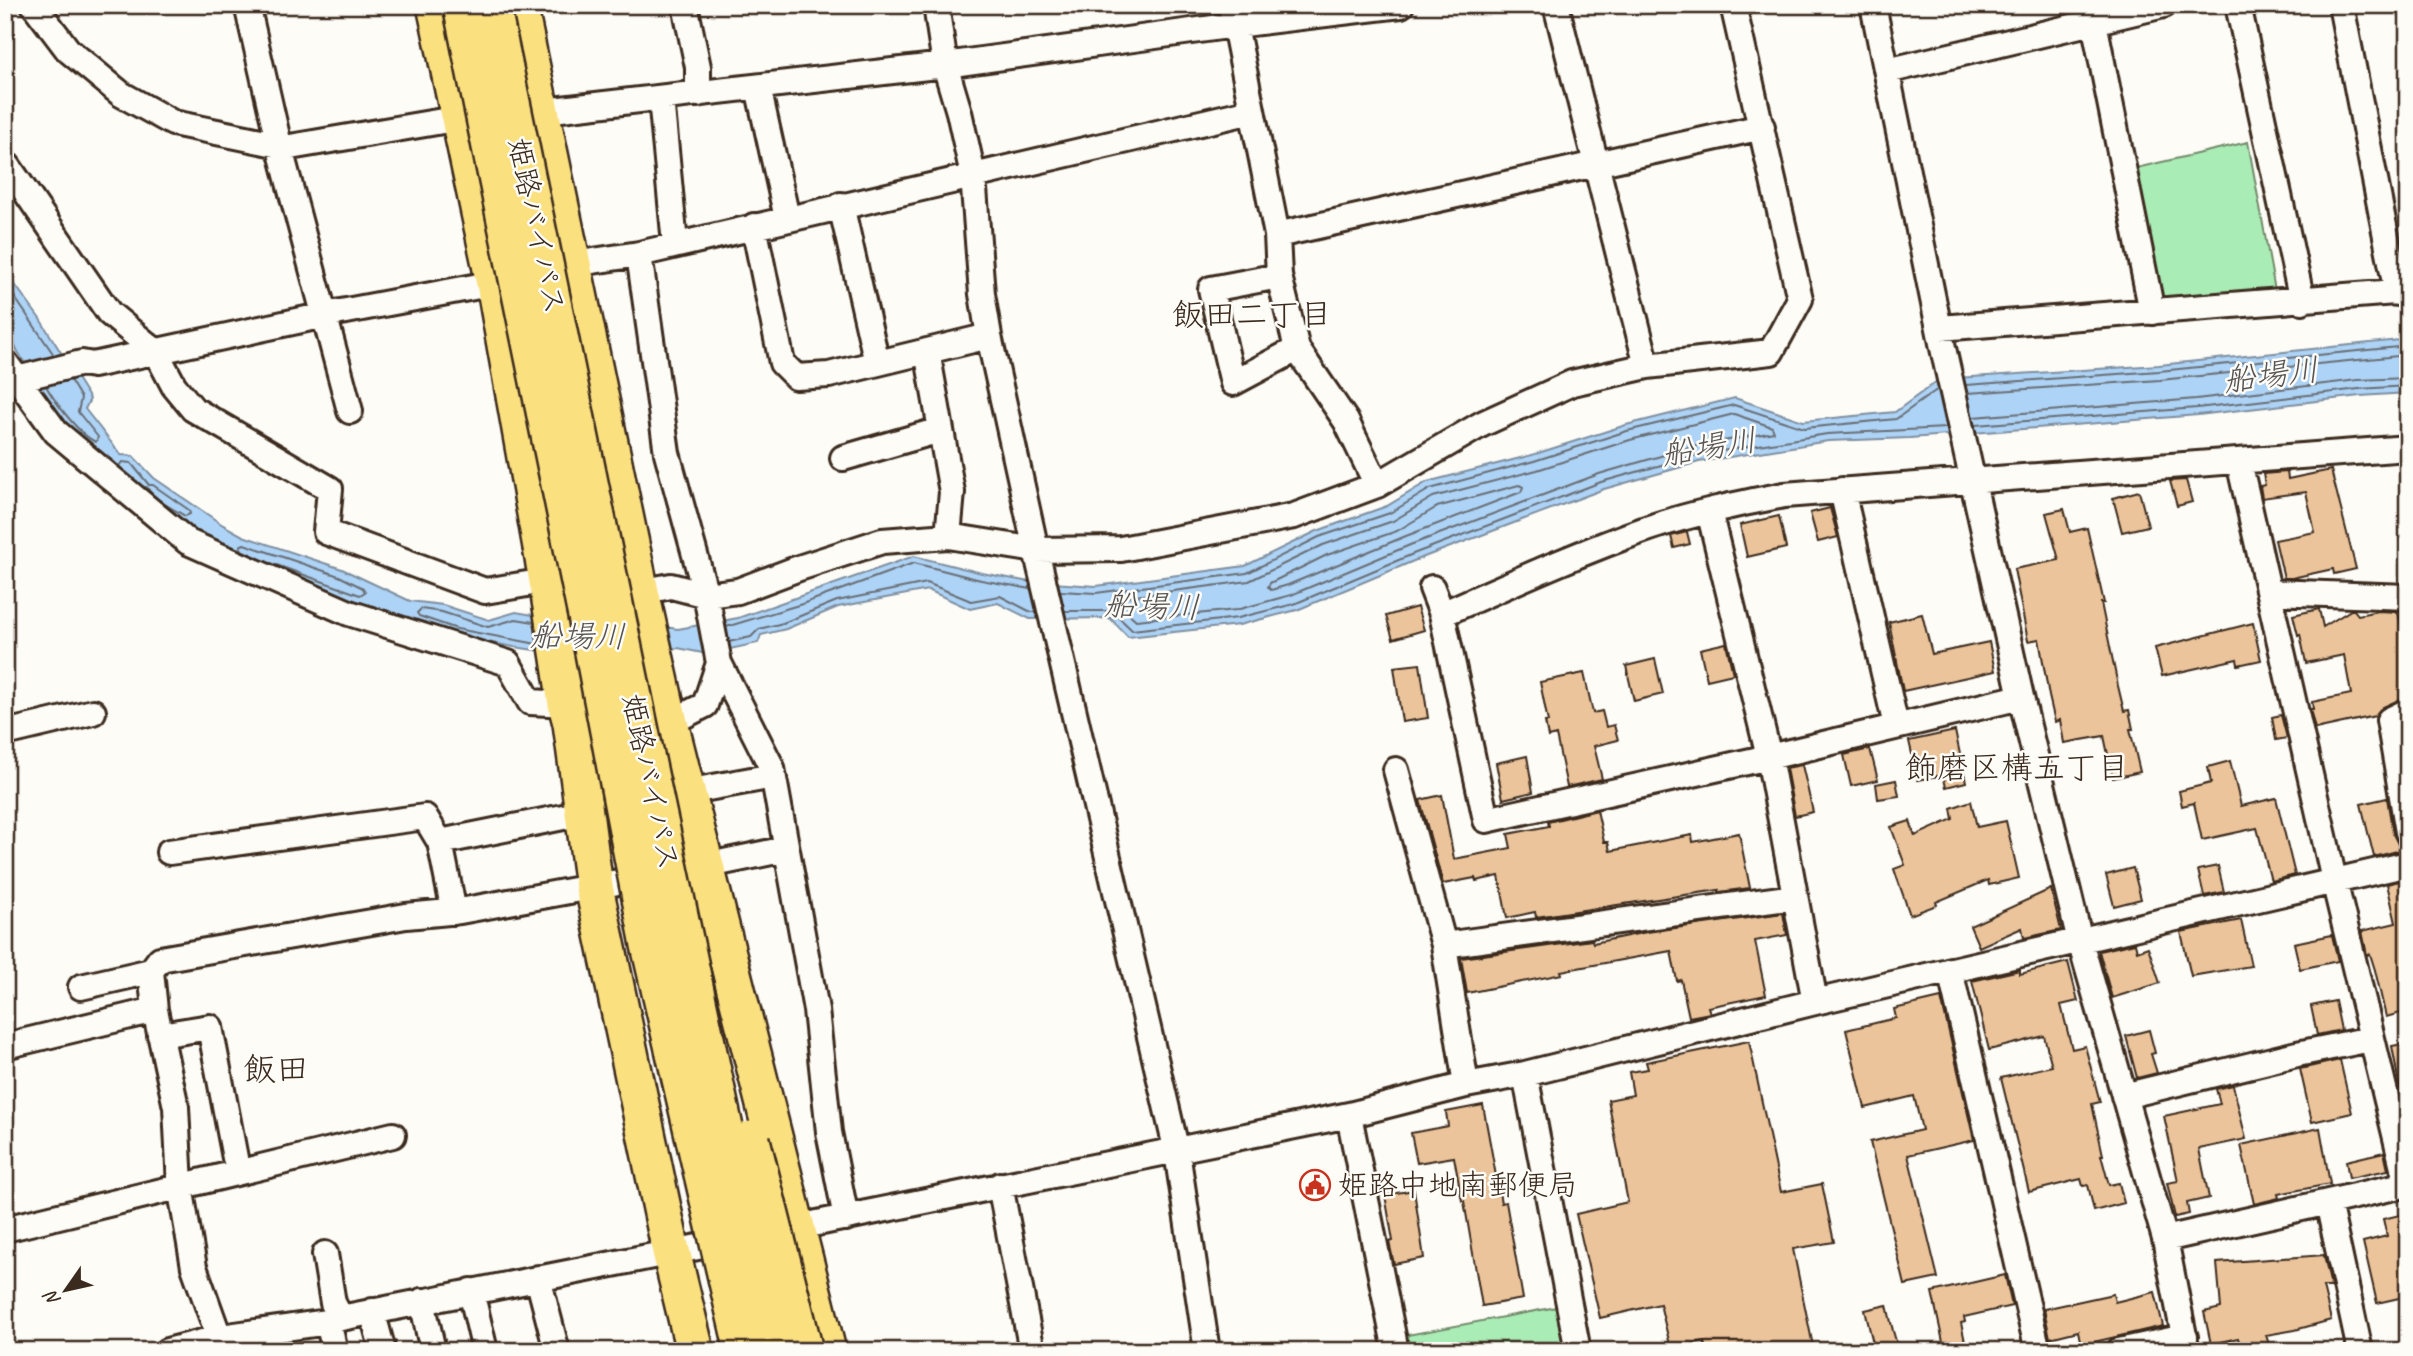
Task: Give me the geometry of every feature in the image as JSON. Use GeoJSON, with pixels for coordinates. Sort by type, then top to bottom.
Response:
{"type":"FeatureCollection","features":[{"type":"Feature","properties":{"kind":"highway"},"geometry":{"type":"LineString","coordinates":[[436,5],[495,283],[537,582],[569,713],[594,887],[671,1251],[695,1351]]}},
{"type":"Feature","properties":{"kind":"highway","name":"姫路バイパス"},"geometry":{"type":"LineString","coordinates":[[462,5],[587,616],[650,945],[744,1351]]}},
{"type":"Feature","properties":{"kind":"highway","name":"姫路バイパス"},"geometry":{"type":"LineString","coordinates":[[491,5],[655,732],[741,1208],[775,1351]]}},
{"type":"Feature","properties":{"kind":"highway"},"geometry":{"type":"LineString","coordinates":[[518,5],[639,592],[655,732],[710,980],[804,1351]]}},
{"type":"Feature","properties":{"kind":"highway"},"geometry":{"type":"LineString","coordinates":[[655,732],[686,792],[827,1351]]}},
{"type":"Feature","properties":{"kind":"highway"},"geometry":{"type":"LineString","coordinates":[[650,945],[656,1060],[688,1225],[720,1351]]}},
{"type":"Feature","properties":{"kind":"street"},"geometry":{"type":"LineString","coordinates":[[34,5],[68,50],[121,94],[173,123],[290,147],[459,117],[541,112],[945,65],[1233,15],[1401,5]]}},
{"type":"Feature","properties":{"kind":"street"},"geometry":{"type":"LineString","coordinates":[[247,5],[279,145],[350,411]]}},
{"type":"Feature","properties":{"kind":"street"},"geometry":{"type":"LineString","coordinates":[[685,5],[698,67],[698,94]]}},
{"type":"Feature","properties":{"kind":"street"},"geometry":{"type":"LineString","coordinates":[[936,5],[945,65],[973,175],[982,294],[989,336],[1036,550],[1177,1152],[1207,1351]]}},
{"type":"Feature","properties":{"kind":"street"},"geometry":{"type":"LineString","coordinates":[[1556,5],[1647,366]]}},
{"type":"Feature","properties":{"kind":"street"},"geometry":{"type":"LineString","coordinates":[[639,592],[671,586],[706,595],[738,591],[882,541],[948,536],[1036,550],[1121,549],[1294,516],[1377,485],[1482,424],[1572,383],[1647,366],[1771,352],[1800,299],[1733,5]]}},
{"type":"Feature","properties":{"kind":"street"},"geometry":{"type":"LineString","coordinates":[[1873,5],[1971,480],[2021,697],[2080,941],[2165,1239],[2186,1344],[2119,1351]]}},
{"type":"Feature","properties":{"kind":"street"},"geometry":{"type":"LineString","coordinates":[[1886,71],[2164,5]]}},
{"type":"Feature","properties":{"kind":"street"},"geometry":{"type":"LineString","coordinates":[[2238,5],[2302,301]]}},
{"type":"Feature","properties":{"kind":"street"},"geometry":{"type":"LineString","coordinates":[[1941,338],[2152,312],[2402,292],[2341,5]]}},
{"type":"Feature","properties":{"kind":"street"},"geometry":{"type":"LineString","coordinates":[[1233,15],[1277,235],[1279,276],[1297,349],[1346,421],[1377,485]]}},
{"type":"Feature","properties":{"kind":"street"},"geometry":{"type":"LineString","coordinates":[[2094,22],[2152,312]]}},
{"type":"Feature","properties":{"kind":"street"},"geometry":{"type":"LineString","coordinates":[[758,87],[787,218]]}},
{"type":"Feature","properties":{"kind":"street"},"geometry":{"type":"LineString","coordinates":[[661,98],[675,244]]}},
{"type":"Feature","properties":{"kind":"street"},"geometry":{"type":"LineString","coordinates":[[573,264],[639,254],[1252,111]]}},
{"type":"Feature","properties":{"kind":"street"},"geometry":{"type":"LineString","coordinates":[[1277,235],[1762,127]]}},
{"type":"Feature","properties":{"kind":"street"},"geometry":{"type":"LineString","coordinates":[[5,166],[8,166],[108,313],[156,352],[174,386],[193,409],[330,489],[326,533],[485,591],[537,582]]}},
{"type":"Feature","properties":{"kind":"street"},"geometry":{"type":"LineString","coordinates":[[841,205],[877,363]]}},
{"type":"Feature","properties":{"kind":"street"},"geometry":{"type":"LineString","coordinates":[[754,226],[782,363],[796,377],[829,375],[989,336]]}},
{"type":"Feature","properties":{"kind":"street"},"geometry":{"type":"LineString","coordinates":[[639,254],[667,453],[706,595],[719,663],[772,768],[816,1010],[829,1132],[846,1218]]}},
{"type":"Feature","properties":{"kind":"street"},"geometry":{"type":"LineString","coordinates":[[1279,276],[1211,289],[1233,383],[1297,349]]}},
{"type":"Feature","properties":{"kind":"street"},"geometry":{"type":"LineString","coordinates":[[495,283],[325,315],[93,365],[82,363],[11,371],[56,432],[188,542],[349,613],[509,663],[530,702],[655,732],[705,705],[719,663]]}},
{"type":"Feature","properties":{"kind":"street"},"geometry":{"type":"LineString","coordinates":[[927,351],[952,492],[948,536]]}},
{"type":"Feature","properties":{"kind":"street"},"geometry":{"type":"LineString","coordinates":[[843,458],[940,430]]}},
{"type":"Feature","properties":{"kind":"street"},"geometry":{"type":"LineString","coordinates":[[1442,614],[1585,552],[1651,528],[1709,511],[1784,495],[2408,448]]}},
{"type":"Feature","properties":{"kind":"street"},"geometry":{"type":"LineString","coordinates":[[2165,1239],[2408,1184],[2371,1039],[2239,462]]}},
{"type":"Feature","properties":{"kind":"street"},"geometry":{"type":"LineString","coordinates":[[1842,490],[1896,726]]}},
{"type":"Feature","properties":{"kind":"street"},"geometry":{"type":"LineString","coordinates":[[1709,511],[1769,757],[1815,1002]]}},
{"type":"Feature","properties":{"kind":"street"},"geometry":{"type":"LineString","coordinates":[[1432,588],[1442,614],[1486,820],[2021,697]]}},
{"type":"Feature","properties":{"kind":"street"},"geometry":{"type":"LineString","coordinates":[[2269,592],[2408,597]]}},
{"type":"Feature","properties":{"kind":"street"},"geometry":{"type":"LineString","coordinates":[[2408,711],[2389,720],[2408,832]]}},
{"type":"Feature","properties":{"kind":"street"},"geometry":{"type":"LineString","coordinates":[[5,733],[93,712]]}},
{"type":"Feature","properties":{"kind":"street"},"geometry":{"type":"LineString","coordinates":[[1396,770],[1444,945],[1466,1085]]}},
{"type":"Feature","properties":{"kind":"street"},"geometry":{"type":"LineString","coordinates":[[686,792],[773,776]]}},
{"type":"Feature","properties":{"kind":"street"},"geometry":{"type":"LineString","coordinates":[[440,842],[583,813]]}},
{"type":"Feature","properties":{"kind":"street"},"geometry":{"type":"LineString","coordinates":[[169,852],[425,817],[440,842],[454,912]]}},
{"type":"Feature","properties":{"kind":"street"},"geometry":{"type":"LineString","coordinates":[[81,986],[151,971],[160,959],[406,915],[454,912],[786,849]]}},
{"type":"Feature","properties":{"kind":"street"},"geometry":{"type":"LineString","coordinates":[[167,1351],[222,1344],[372,1311],[1177,1152],[1349,1115],[1950,970],[2408,864]]}},
{"type":"Feature","properties":{"kind":"street"},"geometry":{"type":"LineString","coordinates":[[1444,945],[1794,897]]}},
{"type":"Feature","properties":{"kind":"street"},"geometry":{"type":"LineString","coordinates":[[1950,970],[2038,1351]]}},
{"type":"Feature","properties":{"kind":"street"},"geometry":{"type":"LineString","coordinates":[[151,971],[155,1010],[176,1107],[180,1186],[194,1267],[222,1344]]}},
{"type":"Feature","properties":{"kind":"street"},"geometry":{"type":"LineString","coordinates":[[5,1046],[155,1010]]}},
{"type":"Feature","properties":{"kind":"street"},"geometry":{"type":"LineString","coordinates":[[160,1035],[210,1027],[235,1158]]}},
{"type":"Feature","properties":{"kind":"street"},"geometry":{"type":"LineString","coordinates":[[2124,1096],[2371,1039]]}},
{"type":"Feature","properties":{"kind":"street"},"geometry":{"type":"LineString","coordinates":[[1525,1074],[1578,1351]]}},
{"type":"Feature","properties":{"kind":"street"},"geometry":{"type":"LineString","coordinates":[[1349,1115],[1396,1351]]}},
{"type":"Feature","properties":{"kind":"street"},"geometry":{"type":"LineString","coordinates":[[5,1229],[393,1135]]}},
{"type":"Feature","properties":{"kind":"street"},"geometry":{"type":"LineString","coordinates":[[1000,1185],[1032,1351]]}},
{"type":"Feature","properties":{"kind":"street"},"geometry":{"type":"LineString","coordinates":[[2328,1202],[2360,1351]]}},
{"type":"Feature","properties":{"kind":"street"},"geometry":{"type":"LineString","coordinates":[[325,1254],[335,1320],[335,1351]]}},
{"type":"Feature","properties":{"kind":"street"},"geometry":{"type":"LineString","coordinates":[[538,1278],[557,1351]]}},
{"type":"Feature","properties":{"kind":"street"},"geometry":{"type":"LineString","coordinates":[[471,1292],[485,1351]]}},
{"type":"Feature","properties":{"kind":"street"},"geometry":{"type":"LineString","coordinates":[[422,1301],[433,1351]]}},
{"type":"Feature","properties":{"kind":"street"},"geometry":{"type":"LineString","coordinates":[[372,1311],[383,1351]]}},
{"type":"Feature","properties":{"kind":"green space"},"geometry":{"type":"Polygon","coordinates":[[[2248,142],[2276,296],[2169,301],[2160,294],[2132,169],[2248,142]]]}},
{"type":"Feature","properties":{"kind":"green space"},"geometry":{"type":"Polygon","coordinates":[[[1562,1306],[1570,1351],[1405,1351],[1402,1336],[1562,1306]]]}},
{"type":"Feature","properties":{"kind":"water","name":"船場川"},"geometry":{"type":"Polygon","coordinates":[[[5,271],[40,319],[90,399],[85,409],[121,455],[133,456],[154,478],[243,536],[342,569],[410,601],[443,605],[489,620],[516,612],[573,622],[632,622],[678,629],[738,618],[914,556],[1024,581],[1096,586],[1245,566],[1317,531],[1387,506],[1427,482],[1532,455],[1626,425],[1735,398],[1803,421],[1895,412],[1940,379],[2159,365],[2408,339],[2408,393],[2198,415],[1910,438],[1828,441],[1699,462],[1604,489],[1416,560],[1297,610],[1239,625],[1128,637],[1110,618],[1030,619],[998,603],[970,609],[928,590],[838,607],[786,629],[761,635],[758,643],[707,654],[678,648],[589,658],[455,636],[249,563],[160,509],[74,433],[47,402],[5,329],[5,271]]]}},
{"type":"Feature","properties":{"kind":"building"},"geometry":{"type":"Polygon","coordinates":[[[2331,470],[2356,569],[2334,574],[2333,569],[2284,578],[2275,540],[2315,532],[2306,492],[2262,498],[2260,486],[2265,485],[2263,474],[2287,472],[2288,479],[2331,470]]]}},
{"type":"Feature","properties":{"kind":"building"},"geometry":{"type":"Polygon","coordinates":[[[2186,480],[2192,502],[2177,506],[2170,481],[2186,480]]]}},
{"type":"Feature","properties":{"kind":"building"},"geometry":{"type":"Polygon","coordinates":[[[2139,491],[2148,526],[2122,532],[2113,498],[2139,491]]]}},
{"type":"Feature","properties":{"kind":"building"},"geometry":{"type":"Polygon","coordinates":[[[1830,508],[1838,537],[1818,542],[1810,513],[1830,508]]]}},
{"type":"Feature","properties":{"kind":"building"},"geometry":{"type":"Polygon","coordinates":[[[2064,509],[2070,532],[2087,528],[2104,603],[2101,603],[2118,686],[2124,711],[2129,710],[2133,729],[2130,729],[2140,772],[2113,778],[2104,736],[2064,743],[2060,720],[2055,722],[2039,639],[2028,641],[2014,569],[2059,560],[2046,513],[2064,509]]]}},
{"type":"Feature","properties":{"kind":"building"},"geometry":{"type":"Polygon","coordinates":[[[1779,516],[1786,548],[1747,557],[1740,525],[1779,516]]]}},
{"type":"Feature","properties":{"kind":"building"},"geometry":{"type":"Polygon","coordinates":[[[1687,532],[1690,544],[1674,548],[1671,536],[1687,532]]]}},
{"type":"Feature","properties":{"kind":"building"},"geometry":{"type":"Polygon","coordinates":[[[1417,607],[1424,630],[1393,639],[1386,616],[1417,607]]]}},
{"type":"Feature","properties":{"kind":"building"},"geometry":{"type":"Polygon","coordinates":[[[2319,609],[2323,627],[2351,610],[2358,615],[2378,611],[2398,612],[2408,653],[2408,696],[2383,707],[2375,716],[2315,729],[2310,709],[2313,709],[2312,702],[2351,694],[2344,655],[2306,663],[2293,615],[2319,609]]]}},
{"type":"Feature","properties":{"kind":"building"},"geometry":{"type":"Polygon","coordinates":[[[1922,614],[1932,654],[1989,642],[1995,671],[1903,691],[1889,622],[1922,614]]]}},
{"type":"Feature","properties":{"kind":"building"},"geometry":{"type":"Polygon","coordinates":[[[2253,623],[2261,660],[2238,665],[2237,659],[2162,676],[2155,648],[2253,623]]]}},
{"type":"Feature","properties":{"kind":"building"},"geometry":{"type":"Polygon","coordinates":[[[1726,643],[1733,674],[1707,680],[1700,649],[1726,643]]]}},
{"type":"Feature","properties":{"kind":"building"},"geometry":{"type":"Polygon","coordinates":[[[1655,659],[1663,694],[1634,701],[1626,666],[1655,659]]]}},
{"type":"Feature","properties":{"kind":"building"},"geometry":{"type":"Polygon","coordinates":[[[1420,664],[1428,718],[1402,722],[1394,667],[1420,664]]]}},
{"type":"Feature","properties":{"kind":"building"},"geometry":{"type":"Polygon","coordinates":[[[1584,673],[1593,713],[1602,711],[1606,727],[1614,725],[1618,740],[1594,746],[1602,779],[1567,787],[1556,735],[1548,737],[1545,722],[1548,722],[1540,682],[1584,673]]]}},
{"type":"Feature","properties":{"kind":"building"},"geometry":{"type":"Polygon","coordinates":[[[2281,715],[2287,738],[2276,740],[2272,717],[2281,715]]]}},
{"type":"Feature","properties":{"kind":"building"},"geometry":{"type":"Polygon","coordinates":[[[1955,731],[1966,782],[1946,787],[1943,775],[1918,780],[1909,741],[1955,731]]]}},
{"type":"Feature","properties":{"kind":"building"},"geometry":{"type":"Polygon","coordinates":[[[1870,749],[1878,780],[1851,786],[1844,755],[1870,749]]]}},
{"type":"Feature","properties":{"kind":"building"},"geometry":{"type":"Polygon","coordinates":[[[1527,756],[1533,792],[1503,799],[1496,763],[1527,756]]]}},
{"type":"Feature","properties":{"kind":"building"},"geometry":{"type":"Polygon","coordinates":[[[2230,761],[2241,806],[2276,798],[2295,875],[2271,881],[2257,828],[2202,840],[2194,803],[2182,806],[2179,791],[2211,783],[2208,767],[2230,761]]]}},
{"type":"Feature","properties":{"kind":"building"},"geometry":{"type":"Polygon","coordinates":[[[1802,765],[1813,812],[1795,816],[1786,768],[1802,765]]]}},
{"type":"Feature","properties":{"kind":"building"},"geometry":{"type":"Polygon","coordinates":[[[1896,780],[1899,796],[1878,799],[1876,784],[1896,780]]]}},
{"type":"Feature","properties":{"kind":"building"},"geometry":{"type":"Polygon","coordinates":[[[1442,795],[1454,859],[1511,848],[1508,834],[1549,826],[1548,822],[1597,810],[1604,842],[1608,842],[1610,851],[1692,835],[1693,842],[1739,833],[1750,888],[1719,890],[1536,917],[1535,912],[1507,918],[1499,876],[1443,884],[1420,800],[1442,795]]]}},
{"type":"Feature","properties":{"kind":"building"},"geometry":{"type":"Polygon","coordinates":[[[2387,798],[2393,834],[2401,850],[2374,857],[2361,804],[2387,798]]]}},
{"type":"Feature","properties":{"kind":"building"},"geometry":{"type":"Polygon","coordinates":[[[1971,801],[1977,827],[2006,821],[2019,878],[1989,885],[1988,880],[1910,915],[1894,869],[1905,865],[1891,827],[1910,821],[1915,836],[1953,819],[1951,808],[1971,801]]]}},
{"type":"Feature","properties":{"kind":"building"},"geometry":{"type":"Polygon","coordinates":[[[2218,866],[2224,892],[2204,896],[2198,870],[2218,866]]]}},
{"type":"Feature","properties":{"kind":"building"},"geometry":{"type":"Polygon","coordinates":[[[2133,868],[2141,899],[2114,906],[2106,875],[2133,868]]]}},
{"type":"Feature","properties":{"kind":"building"},"geometry":{"type":"Polygon","coordinates":[[[2408,879],[2408,1011],[2386,1017],[2362,931],[2396,923],[2387,884],[2408,879]]]}},
{"type":"Feature","properties":{"kind":"building"},"geometry":{"type":"Polygon","coordinates":[[[2051,889],[2061,930],[2024,938],[2022,928],[1979,947],[1970,926],[2051,889]]]}},
{"type":"Feature","properties":{"kind":"building"},"geometry":{"type":"Polygon","coordinates":[[[1783,913],[1787,935],[1755,941],[1766,995],[1708,1007],[1710,1013],[1689,1017],[1681,980],[1677,981],[1671,951],[1561,971],[1562,974],[1467,993],[1461,958],[1592,940],[1593,943],[1647,932],[1783,913]]]}},
{"type":"Feature","properties":{"kind":"building"},"geometry":{"type":"Polygon","coordinates":[[[2241,920],[2251,966],[2191,976],[2181,932],[2241,920]]]}},
{"type":"Feature","properties":{"kind":"building"},"geometry":{"type":"Polygon","coordinates":[[[2332,935],[2338,961],[2300,969],[2294,943],[2332,935]]]}},
{"type":"Feature","properties":{"kind":"building"},"geometry":{"type":"Polygon","coordinates":[[[2135,943],[2137,951],[2148,947],[2160,983],[2112,998],[2099,951],[2135,943]]]}},
{"type":"Feature","properties":{"kind":"building"},"geometry":{"type":"Polygon","coordinates":[[[2068,962],[2078,1001],[2061,1005],[2072,1049],[2085,1046],[2100,1102],[2092,1104],[2101,1155],[2109,1185],[2119,1183],[2124,1203],[2094,1211],[2088,1185],[2083,1186],[2081,1179],[2029,1192],[2001,1078],[2052,1066],[2044,1036],[1989,1050],[1972,981],[2020,970],[2020,974],[2068,962]]]}},
{"type":"Feature","properties":{"kind":"building"},"geometry":{"type":"Polygon","coordinates":[[[1941,998],[1974,1140],[1908,1155],[1938,1278],[1905,1285],[1870,1142],[1922,1130],[1914,1096],[1865,1108],[1846,1030],[1896,1018],[1894,1009],[1941,998]]]}},
{"type":"Feature","properties":{"kind":"building"},"geometry":{"type":"Polygon","coordinates":[[[2335,1001],[2341,1030],[2317,1035],[2311,1006],[2335,1001]]]}},
{"type":"Feature","properties":{"kind":"building"},"geometry":{"type":"Polygon","coordinates":[[[2149,1030],[2155,1053],[2151,1054],[2157,1073],[2137,1078],[2126,1036],[2149,1030]]]}},
{"type":"Feature","properties":{"kind":"building"},"geometry":{"type":"Polygon","coordinates":[[[1749,1041],[1781,1192],[1822,1184],[1834,1242],[1793,1249],[1814,1351],[1706,1351],[1704,1341],[1671,1349],[1660,1304],[1600,1318],[1576,1214],[1628,1202],[1608,1100],[1633,1095],[1629,1072],[1648,1069],[1646,1062],[1749,1041]]]}},
{"type":"Feature","properties":{"kind":"building"},"geometry":{"type":"Polygon","coordinates":[[[2408,1043],[2408,1089],[2400,1089],[2392,1046],[2408,1043]]]}},
{"type":"Feature","properties":{"kind":"building"},"geometry":{"type":"Polygon","coordinates":[[[2340,1060],[2352,1113],[2312,1122],[2300,1069],[2340,1060]]]}},
{"type":"Feature","properties":{"kind":"building"},"geometry":{"type":"Polygon","coordinates":[[[2233,1085],[2246,1139],[2199,1149],[2209,1198],[2187,1203],[2189,1214],[2175,1217],[2167,1183],[2178,1181],[2164,1116],[2220,1104],[2216,1089],[2233,1085]]]}},
{"type":"Feature","properties":{"kind":"building"},"geometry":{"type":"Polygon","coordinates":[[[1483,1105],[1501,1203],[1506,1202],[1523,1299],[1482,1306],[1454,1157],[1417,1163],[1411,1133],[1448,1126],[1446,1112],[1483,1105]]]}},
{"type":"Feature","properties":{"kind":"building"},"geometry":{"type":"Polygon","coordinates":[[[2320,1128],[2330,1184],[2278,1194],[2279,1198],[2254,1204],[2241,1145],[2320,1128]]]}},
{"type":"Feature","properties":{"kind":"building"},"geometry":{"type":"Polygon","coordinates":[[[2384,1152],[2388,1170],[2349,1178],[2346,1161],[2384,1152]]]}},
{"type":"Feature","properties":{"kind":"building"},"geometry":{"type":"Polygon","coordinates":[[[1414,1190],[1424,1258],[1394,1264],[1389,1242],[1393,1241],[1385,1195],[1414,1190]]]}},
{"type":"Feature","properties":{"kind":"building"},"geometry":{"type":"Polygon","coordinates":[[[2408,1213],[2408,1262],[2405,1263],[2408,1296],[2377,1303],[2363,1242],[2387,1236],[2383,1219],[2408,1213]]]}},
{"type":"Feature","properties":{"kind":"building"},"geometry":{"type":"Polygon","coordinates":[[[2324,1255],[2331,1287],[2323,1287],[2331,1320],[2266,1335],[2271,1351],[2242,1351],[2238,1338],[2211,1344],[2204,1312],[2221,1308],[2217,1263],[2324,1255]]]}},
{"type":"Feature","properties":{"kind":"building"},"geometry":{"type":"Polygon","coordinates":[[[2005,1275],[2012,1306],[1964,1317],[1965,1322],[1961,1323],[1967,1351],[1945,1351],[1932,1292],[2005,1275]]]}},
{"type":"Feature","properties":{"kind":"building"},"geometry":{"type":"Polygon","coordinates":[[[2155,1292],[2163,1326],[2081,1345],[2078,1331],[2050,1338],[2044,1309],[2113,1294],[2115,1302],[2155,1292]]]}},
{"type":"Feature","properties":{"kind":"building"},"geometry":{"type":"Polygon","coordinates":[[[1887,1305],[1899,1351],[1875,1351],[1865,1310],[1887,1305]]]}},
{"type":"Feature","properties":{"kind":"place","name":"姫路中地南郵便局"},"geometry":{"type":"Point","coordinates":[1315,1185]}},
{"type":"Feature","properties":{"kind":"district","name":"飯田二丁目"},"geometry":{"type":"Point","coordinates":[1252,314]}},
{"type":"Feature","properties":{"kind":"district","name":"飾磨区構五丁目"},"geometry":{"type":"Point","coordinates":[2017,767]}},
{"type":"Feature","properties":{"kind":"district","name":"飯田"},"geometry":{"type":"Point","coordinates":[276,1069]}}]}
